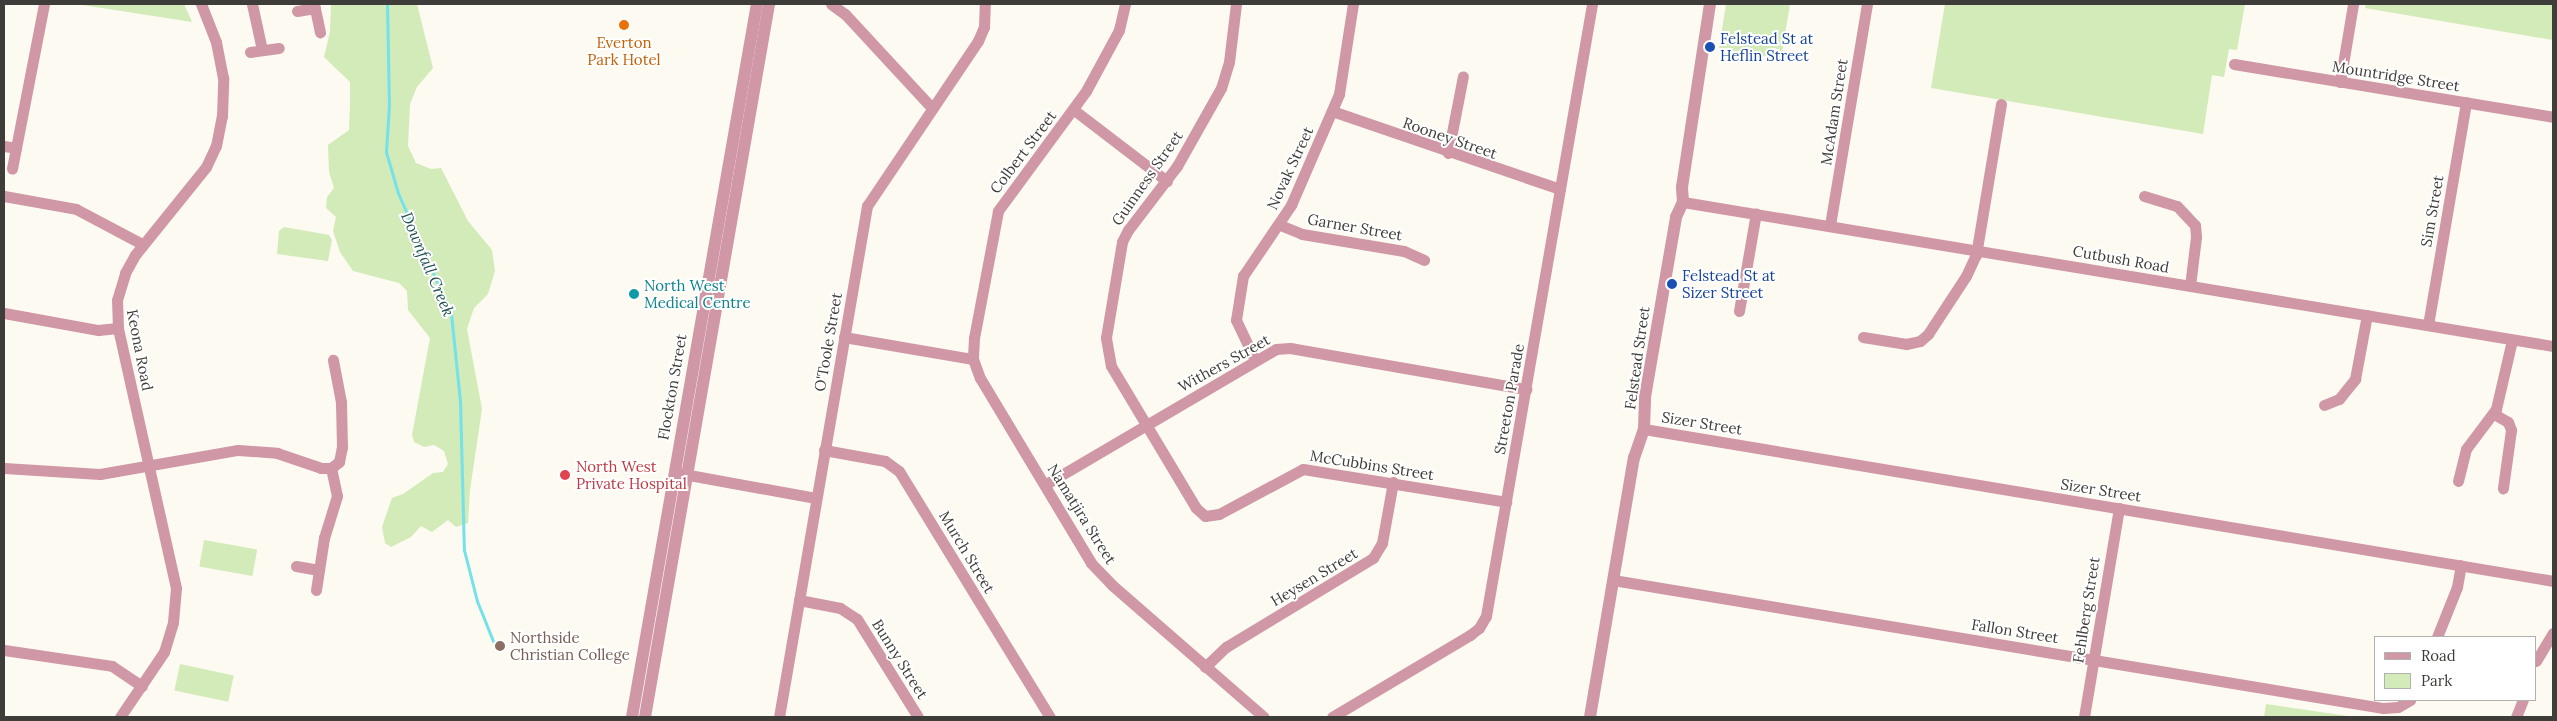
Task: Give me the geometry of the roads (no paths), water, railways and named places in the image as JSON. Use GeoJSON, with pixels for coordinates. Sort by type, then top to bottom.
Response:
{"type":"FeatureCollection","features":[{"type":"Feature","properties":{"kind":"street"},"geometry":{"type":"LineString","coordinates":[[12,169],[44,4]]}},
{"type":"Feature","properties":{"kind":"street","name":"Keona Road"},"geometry":{"type":"LineString","coordinates":[[120,717],[142,686],[167,643],[176,598],[175,578],[118,328],[116,309],[121,281],[142,244],[206,167],[219,134],[223,104],[222,72],[216,42],[200,4]]}},
{"type":"Feature","properties":{"kind":"street"},"geometry":{"type":"LineString","coordinates":[[252,4],[262,50]]}},
{"type":"Feature","properties":{"kind":"street","name":"Flockton Street"},"geometry":{"type":"LineString","coordinates":[[632,717],[757,4]]}},
{"type":"Feature","properties":{"kind":"street","name":"Flockton Street"},"geometry":{"type":"LineString","coordinates":[[645,717],[769,4]]}},
{"type":"Feature","properties":{"kind":"street"},"geometry":{"type":"LineString","coordinates":[[831,4],[845,14],[932,108]]}},
{"type":"Feature","properties":{"kind":"street","name":"O'Toole Street"},"geometry":{"type":"LineString","coordinates":[[778,717],[867,206],[978,41],[984,27],[985,4]]}},
{"type":"Feature","properties":{"kind":"street","name":"Colbert Street"},"geometry":{"type":"LineString","coordinates":[[974,359],[974,338],[998,211],[1074,110],[1120,30],[1126,4]]}},
{"type":"Feature","properties":{"kind":"street","name":"Guinness Street"},"geometry":{"type":"LineString","coordinates":[[1146,424],[1111,366],[1106,338],[1125,237],[1167,181],[1224,81],[1236,4]]}},
{"type":"Feature","properties":{"kind":"street","name":"Novak Street"},"geometry":{"type":"LineString","coordinates":[[1255,360],[1236,320],[1241,281],[1248,265],[1280,225],[1332,111],[1342,84],[1353,4]]}},
{"type":"Feature","properties":{"kind":"street","name":"Streeton Parade"},"geometry":{"type":"LineString","coordinates":[[1332,717],[1479,628],[1486,616],[1592,4]]}},
{"type":"Feature","properties":{"kind":"street","name":"Felstead Street"},"geometry":{"type":"LineString","coordinates":[[1590,717],[1634,458],[1644,429],[1647,388],[1675,223],[1683,202],[1682,183],[1710,4]]}},
{"type":"Feature","properties":{"kind":"street","name":"McAdam Street"},"geometry":{"type":"LineString","coordinates":[[1830,225],[1867,4]]}},
{"type":"Feature","properties":{"kind":"street"},"geometry":{"type":"LineString","coordinates":[[2340,82],[2353,4]]}},
{"type":"Feature","properties":{"kind":"street"},"geometry":{"type":"LineString","coordinates":[[297,11],[315,6],[320,32]]}},
{"type":"Feature","properties":{"kind":"street"},"geometry":{"type":"LineString","coordinates":[[250,52],[279,48]]}},
{"type":"Feature","properties":{"kind":"street","name":"Mountridge Street"},"geometry":{"type":"LineString","coordinates":[[2234,64],[2553,117]]}},
{"type":"Feature","properties":{"kind":"street"},"geometry":{"type":"LineString","coordinates":[[1448,153],[1463,76]]}},
{"type":"Feature","properties":{"kind":"street","name":"Sim Street"},"geometry":{"type":"LineString","coordinates":[[2428,325],[2466,102]]}},
{"type":"Feature","properties":{"kind":"street"},"geometry":{"type":"LineString","coordinates":[[1863,337],[1906,344],[1924,338],[1966,276],[1977,249],[2001,104]]}},
{"type":"Feature","properties":{"kind":"street"},"geometry":{"type":"LineString","coordinates":[[1074,110],[1167,181]]}},
{"type":"Feature","properties":{"kind":"street","name":"Rooney Street"},"geometry":{"type":"LineString","coordinates":[[1332,111],[1448,153],[1560,189]]}},
{"type":"Feature","properties":{"kind":"street"},"geometry":{"type":"LineString","coordinates":[[4,146],[16,148]]}},
{"type":"Feature","properties":{"kind":"street"},"geometry":{"type":"LineString","coordinates":[[4,196],[76,209],[142,244]]}},
{"type":"Feature","properties":{"kind":"street"},"geometry":{"type":"LineString","coordinates":[[2144,196],[2177,206],[2195,225],[2196,237],[2190,286]]}},
{"type":"Feature","properties":{"kind":"street","name":"Cutbush Road"},"geometry":{"type":"LineString","coordinates":[[1683,202],[1977,249],[2553,346]]}},
{"type":"Feature","properties":{"kind":"street"},"geometry":{"type":"LineString","coordinates":[[1739,311],[1756,213]]}},
{"type":"Feature","properties":{"kind":"street","name":"Garner Street"},"geometry":{"type":"LineString","coordinates":[[1280,225],[1302,234],[1404,251],[1424,260]]}},
{"type":"Feature","properties":{"kind":"street"},"geometry":{"type":"LineString","coordinates":[[4,313],[98,330],[118,328]]}},
{"type":"Feature","properties":{"kind":"street"},"geometry":{"type":"LineString","coordinates":[[2324,404],[2339,399],[2355,380],[2367,315]]}},
{"type":"Feature","properties":{"kind":"street"},"geometry":{"type":"LineString","coordinates":[[844,337],[974,359]]}},
{"type":"Feature","properties":{"kind":"street"},"geometry":{"type":"LineString","coordinates":[[2458,481],[2466,448],[2494,414],[2512,340]]}},
{"type":"Feature","properties":{"kind":"street","name":"Withers Street"},"geometry":{"type":"LineString","coordinates":[[1046,484],[1276,349],[1290,348],[1526,389]]}},
{"type":"Feature","properties":{"kind":"street","name":"Namatjira Street"},"geometry":{"type":"LineString","coordinates":[[974,359],[980,378],[1046,484],[1084,552],[1102,575],[1264,717]]}},
{"type":"Feature","properties":{"kind":"street"},"geometry":{"type":"LineString","coordinates":[[4,468],[90,474],[150,466],[238,450],[277,453],[320,468],[331,468],[339,462],[342,447],[341,402],[333,360]]}},
{"type":"Feature","properties":{"kind":"street"},"geometry":{"type":"LineString","coordinates":[[2494,414],[2508,422],[2511,430],[2503,488]]}},
{"type":"Feature","properties":{"kind":"street","name":"McCubbins Street"},"geometry":{"type":"LineString","coordinates":[[1146,424],[1196,508],[1205,516],[1219,514],[1303,469],[1393,482],[1506,502]]}},
{"type":"Feature","properties":{"kind":"street","name":"Sizer Street"},"geometry":{"type":"LineString","coordinates":[[1644,429],[2553,581]]}},
{"type":"Feature","properties":{"kind":"street","name":"Murch Street"},"geometry":{"type":"LineString","coordinates":[[824,450],[885,461],[899,471],[1050,717]]}},
{"type":"Feature","properties":{"kind":"street"},"geometry":{"type":"LineString","coordinates":[[316,590],[336,496],[331,468]]}},
{"type":"Feature","properties":{"kind":"street"},"geometry":{"type":"LineString","coordinates":[[674,472],[816,498]]}},
{"type":"Feature","properties":{"kind":"street","name":"Heysen Street"},"geometry":{"type":"LineString","coordinates":[[1205,667],[1226,647],[1373,558],[1382,543],[1393,482]]}},
{"type":"Feature","properties":{"kind":"street","name":"Fehlberg Street"},"geometry":{"type":"LineString","coordinates":[[2084,717],[2119,508]]}},
{"type":"Feature","properties":{"kind":"street"},"geometry":{"type":"LineString","coordinates":[[2437,636],[2457,587],[2462,565]]}},
{"type":"Feature","properties":{"kind":"street"},"geometry":{"type":"LineString","coordinates":[[296,566],[319,570]]}},
{"type":"Feature","properties":{"kind":"street","name":"Fallon Street"},"geometry":{"type":"LineString","coordinates":[[1613,580],[2383,708],[2398,707],[2408,701]]}},
{"type":"Feature","properties":{"kind":"street","name":"Bunny Street"},"geometry":{"type":"LineString","coordinates":[[799,600],[846,610],[857,619],[918,717]]}},
{"type":"Feature","properties":{"kind":"street"},"geometry":{"type":"LineString","coordinates":[[2537,659],[2553,633]]}},
{"type":"Feature","properties":{"kind":"street"},"geometry":{"type":"LineString","coordinates":[[4,650],[112,666],[142,686]]}},
{"type":"Feature","properties":{"kind":"street"},"geometry":{"type":"LineString","coordinates":[[2516,717],[2524,701]]}},
{"type":"Feature","properties":{"kind":"waterway","name":"Downfall Creek"},"geometry":{"type":"LineString","coordinates":[[387,4],[389,105],[386,152],[398,193],[451,314],[460,401],[464,550],[477,601],[493,641]]}},
{"type":"Feature","properties":{"kind":"place","name":"Everton Park Hotel"},"geometry":{"type":"Point","coordinates":[624,25]}},
{"type":"Feature","properties":{"kind":"place","name":"Felstead St at Heflin Street"},"geometry":{"type":"Point","coordinates":[1710,47]}},
{"type":"Feature","properties":{"kind":"place","name":"Felstead St at Sizer Street"},"geometry":{"type":"Point","coordinates":[1672,284]}},
{"type":"Feature","properties":{"kind":"place","name":"North West Medical Centre"},"geometry":{"type":"Point","coordinates":[634,294]}},
{"type":"Feature","properties":{"kind":"place","name":"North West Private Hospital"},"geometry":{"type":"Point","coordinates":[565,475]}},
{"type":"Feature","properties":{"kind":"place","name":"Northside Christian College"},"geometry":{"type":"Point","coordinates":[500,646]}}]}
